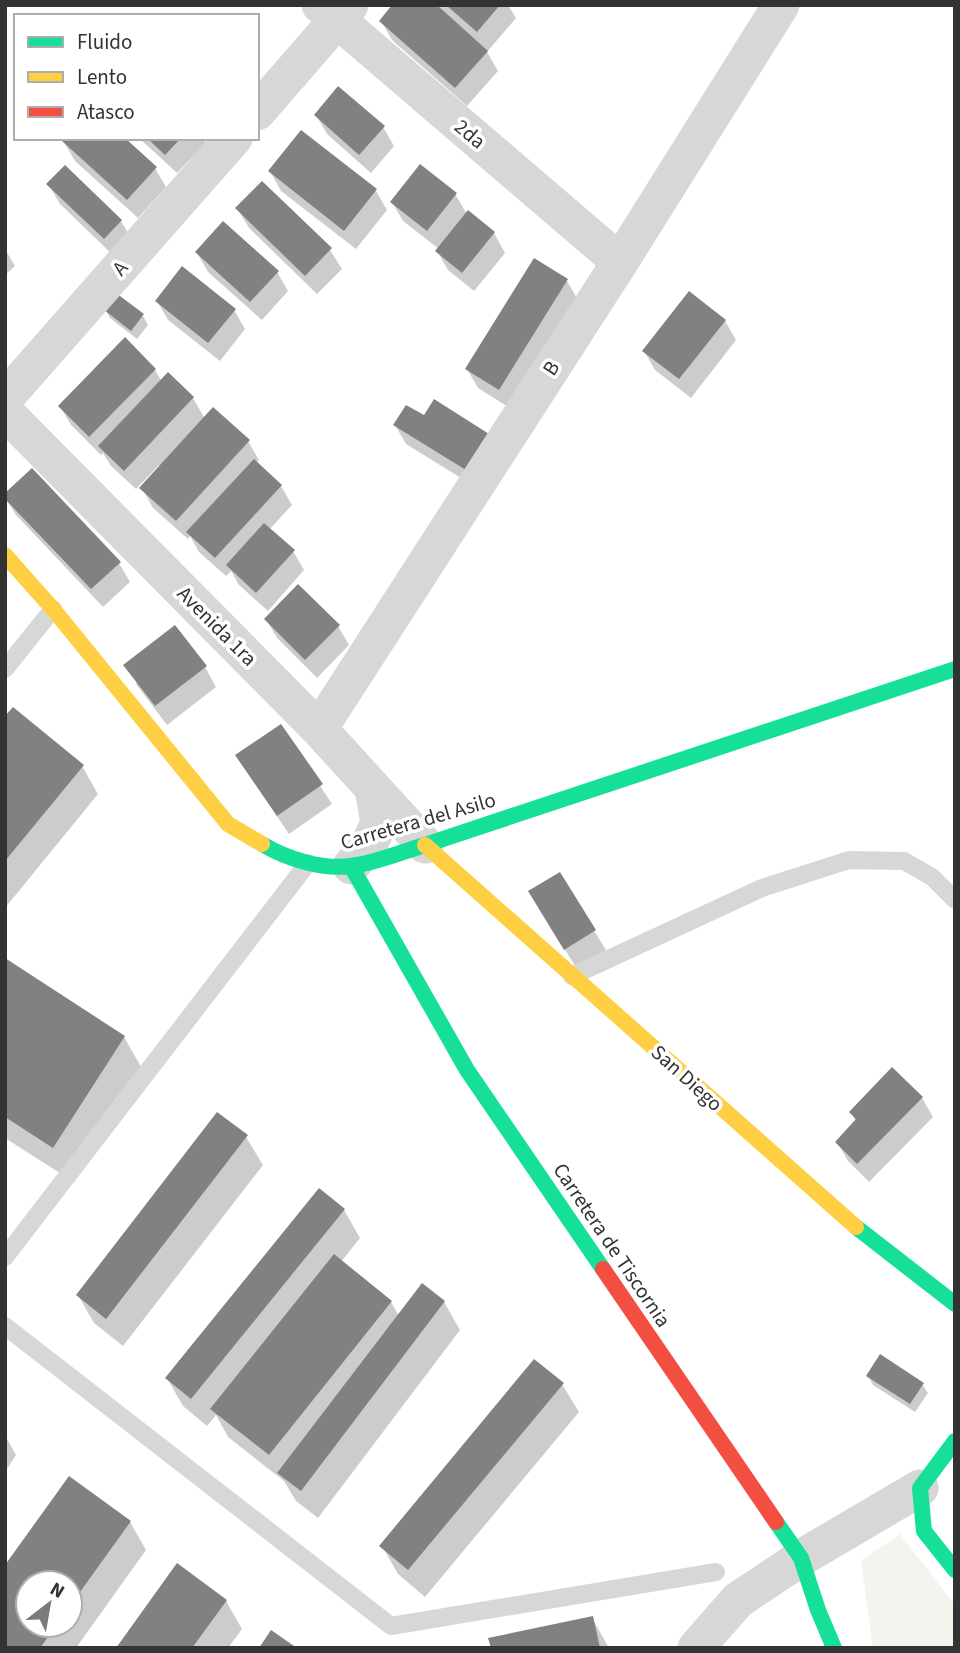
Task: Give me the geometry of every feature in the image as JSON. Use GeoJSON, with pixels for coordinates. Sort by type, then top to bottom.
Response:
{"type":"FeatureCollection","features":[{"type":"Feature","properties":{"kind":"street","name":"B"},"geometry":{"type":"LineString","coordinates":[[319,729],[620,262],[781,5]]}},
{"type":"Feature","properties":{"kind":"street","name":"2da"},"geometry":{"type":"LineString","coordinates":[[336,10],[620,262]]}},
{"type":"Feature","properties":{"kind":"street"},"geometry":{"type":"LineString","coordinates":[[259,109],[336,10]]}},
{"type":"Feature","properties":{"kind":"street","name":"A"},"geometry":{"type":"LineString","coordinates":[[5,398],[232,140]]}},
{"type":"Feature","properties":{"kind":"street","name":"Avenida 1ra"},"geometry":{"type":"LineString","coordinates":[[5,412],[319,729],[425,845]]}},
{"type":"Feature","properties":{"kind":"street","name":"Carretera del Asilo"},"geometry":{"type":"LineString","coordinates":[[5,555],[53,609],[228,824],[273,851],[308,863],[351,866],[425,845],[955,670]]}},
{"type":"Feature","properties":{"kind":"street"},"geometry":{"type":"LineString","coordinates":[[351,866],[368,847],[379,823],[373,789]]}},
{"type":"Feature","properties":{"kind":"street","name":"San Diego"},"geometry":{"type":"LineString","coordinates":[[425,845],[855,1226],[955,1304]]}},
{"type":"Feature","properties":{"kind":"street","name":"Carretera de Tiscornia"},"geometry":{"type":"LineString","coordinates":[[351,866],[467,1070],[801,1558],[834,1648]]}},
{"type":"Feature","properties":{"kind":"street"},"geometry":{"type":"LineString","coordinates":[[696,1648],[738,1600],[801,1558],[920,1488],[955,1441]]}},
{"type":"Feature","properties":{"kind":"street"},"geometry":{"type":"LineString","coordinates":[[920,1488],[925,1531],[955,1570]]}},
{"type":"Feature","properties":{"kind":"lane"},"geometry":{"type":"LineString","coordinates":[[5,669],[53,609]]}},
{"type":"Feature","properties":{"kind":"lane"},"geometry":{"type":"LineString","coordinates":[[572,976],[762,888],[849,860],[904,861],[932,877],[955,900]]}},
{"type":"Feature","properties":{"kind":"lane"},"geometry":{"type":"LineString","coordinates":[[5,1256],[308,863]]}},
{"type":"Feature","properties":{"kind":"lane"},"geometry":{"type":"LineString","coordinates":[[5,1326],[391,1626],[716,1572]]}},
{"type":"Feature","properties":{"kind":"shaded area"},"geometry":{"type":"Polygon","coordinates":[[[900,1534],[955,1605],[955,1648],[873,1648],[861,1561],[900,1534]]]}},
{"type":"Feature","properties":{"kind":"building"},"geometry":{"type":"Polygon","coordinates":[[[392,5],[437,5],[488,51],[455,88],[379,21],[392,5]]]}},
{"type":"Feature","properties":{"kind":"building"},"geometry":{"type":"Polygon","coordinates":[[[446,5],[500,5],[477,32],[446,5]]]}},
{"type":"Feature","properties":{"kind":"building"},"geometry":{"type":"Polygon","coordinates":[[[338,86],[385,126],[359,155],[314,115],[338,86]]]}},
{"type":"Feature","properties":{"kind":"building"},"geometry":{"type":"Polygon","coordinates":[[[301,130],[377,189],[344,231],[268,171],[301,130]]]}},
{"type":"Feature","properties":{"kind":"building"},"geometry":{"type":"Polygon","coordinates":[[[127,140],[157,167],[127,200],[62,141],[127,140]]]}},
{"type":"Feature","properties":{"kind":"building"},"geometry":{"type":"Polygon","coordinates":[[[149,140],[179,140],[165,155],[149,140]]]}},
{"type":"Feature","properties":{"kind":"building"},"geometry":{"type":"Polygon","coordinates":[[[420,164],[457,193],[427,231],[390,202],[420,164]]]}},
{"type":"Feature","properties":{"kind":"building"},"geometry":{"type":"Polygon","coordinates":[[[65,165],[122,220],[104,239],[46,184],[65,165]]]}},
{"type":"Feature","properties":{"kind":"building"},"geometry":{"type":"Polygon","coordinates":[[[262,181],[332,248],[305,276],[235,208],[262,181]]]}},
{"type":"Feature","properties":{"kind":"building"},"geometry":{"type":"Polygon","coordinates":[[[468,210],[495,232],[462,273],[435,251],[468,210]]]}},
{"type":"Feature","properties":{"kind":"building"},"geometry":{"type":"Polygon","coordinates":[[[223,221],[279,271],[250,302],[195,252],[223,221]]]}},
{"type":"Feature","properties":{"kind":"building"},"geometry":{"type":"Polygon","coordinates":[[[534,258],[568,279],[499,390],[465,369],[534,258]]]}},
{"type":"Feature","properties":{"kind":"building"},"geometry":{"type":"Polygon","coordinates":[[[182,266],[236,309],[208,343],[155,301],[182,266]]]}},
{"type":"Feature","properties":{"kind":"building"},"geometry":{"type":"Polygon","coordinates":[[[689,291],[726,320],[679,379],[642,351],[689,291]]]}},
{"type":"Feature","properties":{"kind":"building"},"geometry":{"type":"Polygon","coordinates":[[[116,293],[144,314],[131,331],[103,309],[116,293]]]}},
{"type":"Feature","properties":{"kind":"building"},"geometry":{"type":"Polygon","coordinates":[[[125,337],[156,369],[89,437],[58,406],[125,337]]]}},
{"type":"Feature","properties":{"kind":"building"},"geometry":{"type":"Polygon","coordinates":[[[168,372],[194,397],[124,471],[98,446],[168,372]]]}},
{"type":"Feature","properties":{"kind":"building"},"geometry":{"type":"Polygon","coordinates":[[[434,399],[489,434],[466,470],[393,425],[406,405],[424,415],[434,399]]]}},
{"type":"Feature","properties":{"kind":"building"},"geometry":{"type":"Polygon","coordinates":[[[213,407],[250,440],[176,521],[139,488],[213,407]]]}},
{"type":"Feature","properties":{"kind":"building"},"geometry":{"type":"Polygon","coordinates":[[[254,459],[282,485],[215,558],[186,532],[254,459]]]}},
{"type":"Feature","properties":{"kind":"building"},"geometry":{"type":"Polygon","coordinates":[[[32,468],[121,562],[91,589],[5,499],[5,493],[32,468]]]}},
{"type":"Feature","properties":{"kind":"building"},"geometry":{"type":"Polygon","coordinates":[[[264,523],[295,550],[256,593],[226,565],[264,523]]]}},
{"type":"Feature","properties":{"kind":"building"},"geometry":{"type":"Polygon","coordinates":[[[298,584],[340,625],[305,660],[264,619],[298,584]]]}},
{"type":"Feature","properties":{"kind":"building"},"geometry":{"type":"Polygon","coordinates":[[[175,625],[207,666],[155,706],[123,665],[175,625]]]}},
{"type":"Feature","properties":{"kind":"building"},"geometry":{"type":"Polygon","coordinates":[[[13,707],[84,765],[5,861],[5,716],[13,707]]]}},
{"type":"Feature","properties":{"kind":"building"},"geometry":{"type":"Polygon","coordinates":[[[281,724],[323,784],[277,816],[235,755],[281,724]]]}},
{"type":"Feature","properties":{"kind":"building"},"geometry":{"type":"Polygon","coordinates":[[[560,872],[596,930],[564,950],[528,891],[560,872]]]}},
{"type":"Feature","properties":{"kind":"building"},"geometry":{"type":"Polygon","coordinates":[[[5,958],[125,1036],[53,1148],[5,1117],[5,958]]]}},
{"type":"Feature","properties":{"kind":"building"},"geometry":{"type":"Polygon","coordinates":[[[892,1067],[923,1097],[857,1164],[835,1142],[856,1119],[849,1112],[892,1067]]]}},
{"type":"Feature","properties":{"kind":"building"},"geometry":{"type":"Polygon","coordinates":[[[217,1112],[248,1135],[106,1319],[76,1295],[217,1112]]]}},
{"type":"Feature","properties":{"kind":"building"},"geometry":{"type":"Polygon","coordinates":[[[319,1188],[345,1209],[191,1399],[165,1378],[319,1188]]]}},
{"type":"Feature","properties":{"kind":"building"},"geometry":{"type":"Polygon","coordinates":[[[334,1254],[392,1301],[269,1455],[210,1409],[334,1254]]]}},
{"type":"Feature","properties":{"kind":"building"},"geometry":{"type":"Polygon","coordinates":[[[422,1283],[445,1301],[301,1491],[277,1473],[422,1283]]]}},
{"type":"Feature","properties":{"kind":"building"},"geometry":{"type":"Polygon","coordinates":[[[880,1354],[924,1383],[910,1404],[866,1376],[880,1354]]]}},
{"type":"Feature","properties":{"kind":"building"},"geometry":{"type":"Polygon","coordinates":[[[534,1359],[564,1383],[408,1570],[379,1546],[534,1359]]]}},
{"type":"Feature","properties":{"kind":"building"},"geometry":{"type":"Polygon","coordinates":[[[69,1476],[131,1521],[84,1586],[84,1569],[14,1569],[14,1639],[47,1639],[40,1648],[5,1648],[5,1565],[69,1476]]]}},
{"type":"Feature","properties":{"kind":"building"},"geometry":{"type":"Polygon","coordinates":[[[177,1563],[227,1600],[192,1648],[116,1648],[177,1563]]]}},
{"type":"Feature","properties":{"kind":"building"},"geometry":{"type":"Polygon","coordinates":[[[593,1616],[600,1648],[491,1648],[488,1638],[593,1616]]]}},
{"type":"Feature","properties":{"kind":"building"},"geometry":{"type":"Polygon","coordinates":[[[271,1630],[297,1648],[259,1648],[271,1630]]]}},
{"type":"Feature","properties":{"kind":"traffic: fast"},"geometry":{"type":"LineString","coordinates":[[262,844],[293,859],[317,865],[340,867],[370,862],[955,669]]}},
{"type":"Feature","properties":{"kind":"traffic: fast"},"geometry":{"type":"LineString","coordinates":[[351,866],[467,1070],[603,1269]]}},
{"type":"Feature","properties":{"kind":"traffic: fast"},"geometry":{"type":"LineString","coordinates":[[856,1227],[955,1304]]}},
{"type":"Feature","properties":{"kind":"traffic: fast"},"geometry":{"type":"LineString","coordinates":[[955,1441],[920,1488],[924,1531],[955,1570]]}},
{"type":"Feature","properties":{"kind":"traffic: fast"},"geometry":{"type":"LineString","coordinates":[[776,1522],[801,1558],[834,1648]]}},
{"type":"Feature","properties":{"kind":"traffic: slow"},"geometry":{"type":"LineString","coordinates":[[5,555],[53,609],[228,824],[262,844]]}},
{"type":"Feature","properties":{"kind":"traffic: slow"},"geometry":{"type":"LineString","coordinates":[[425,845],[856,1227]]}},
{"type":"Feature","properties":{"kind":"traffic: jam"},"geometry":{"type":"LineString","coordinates":[[603,1269],[776,1522]]}}]}
